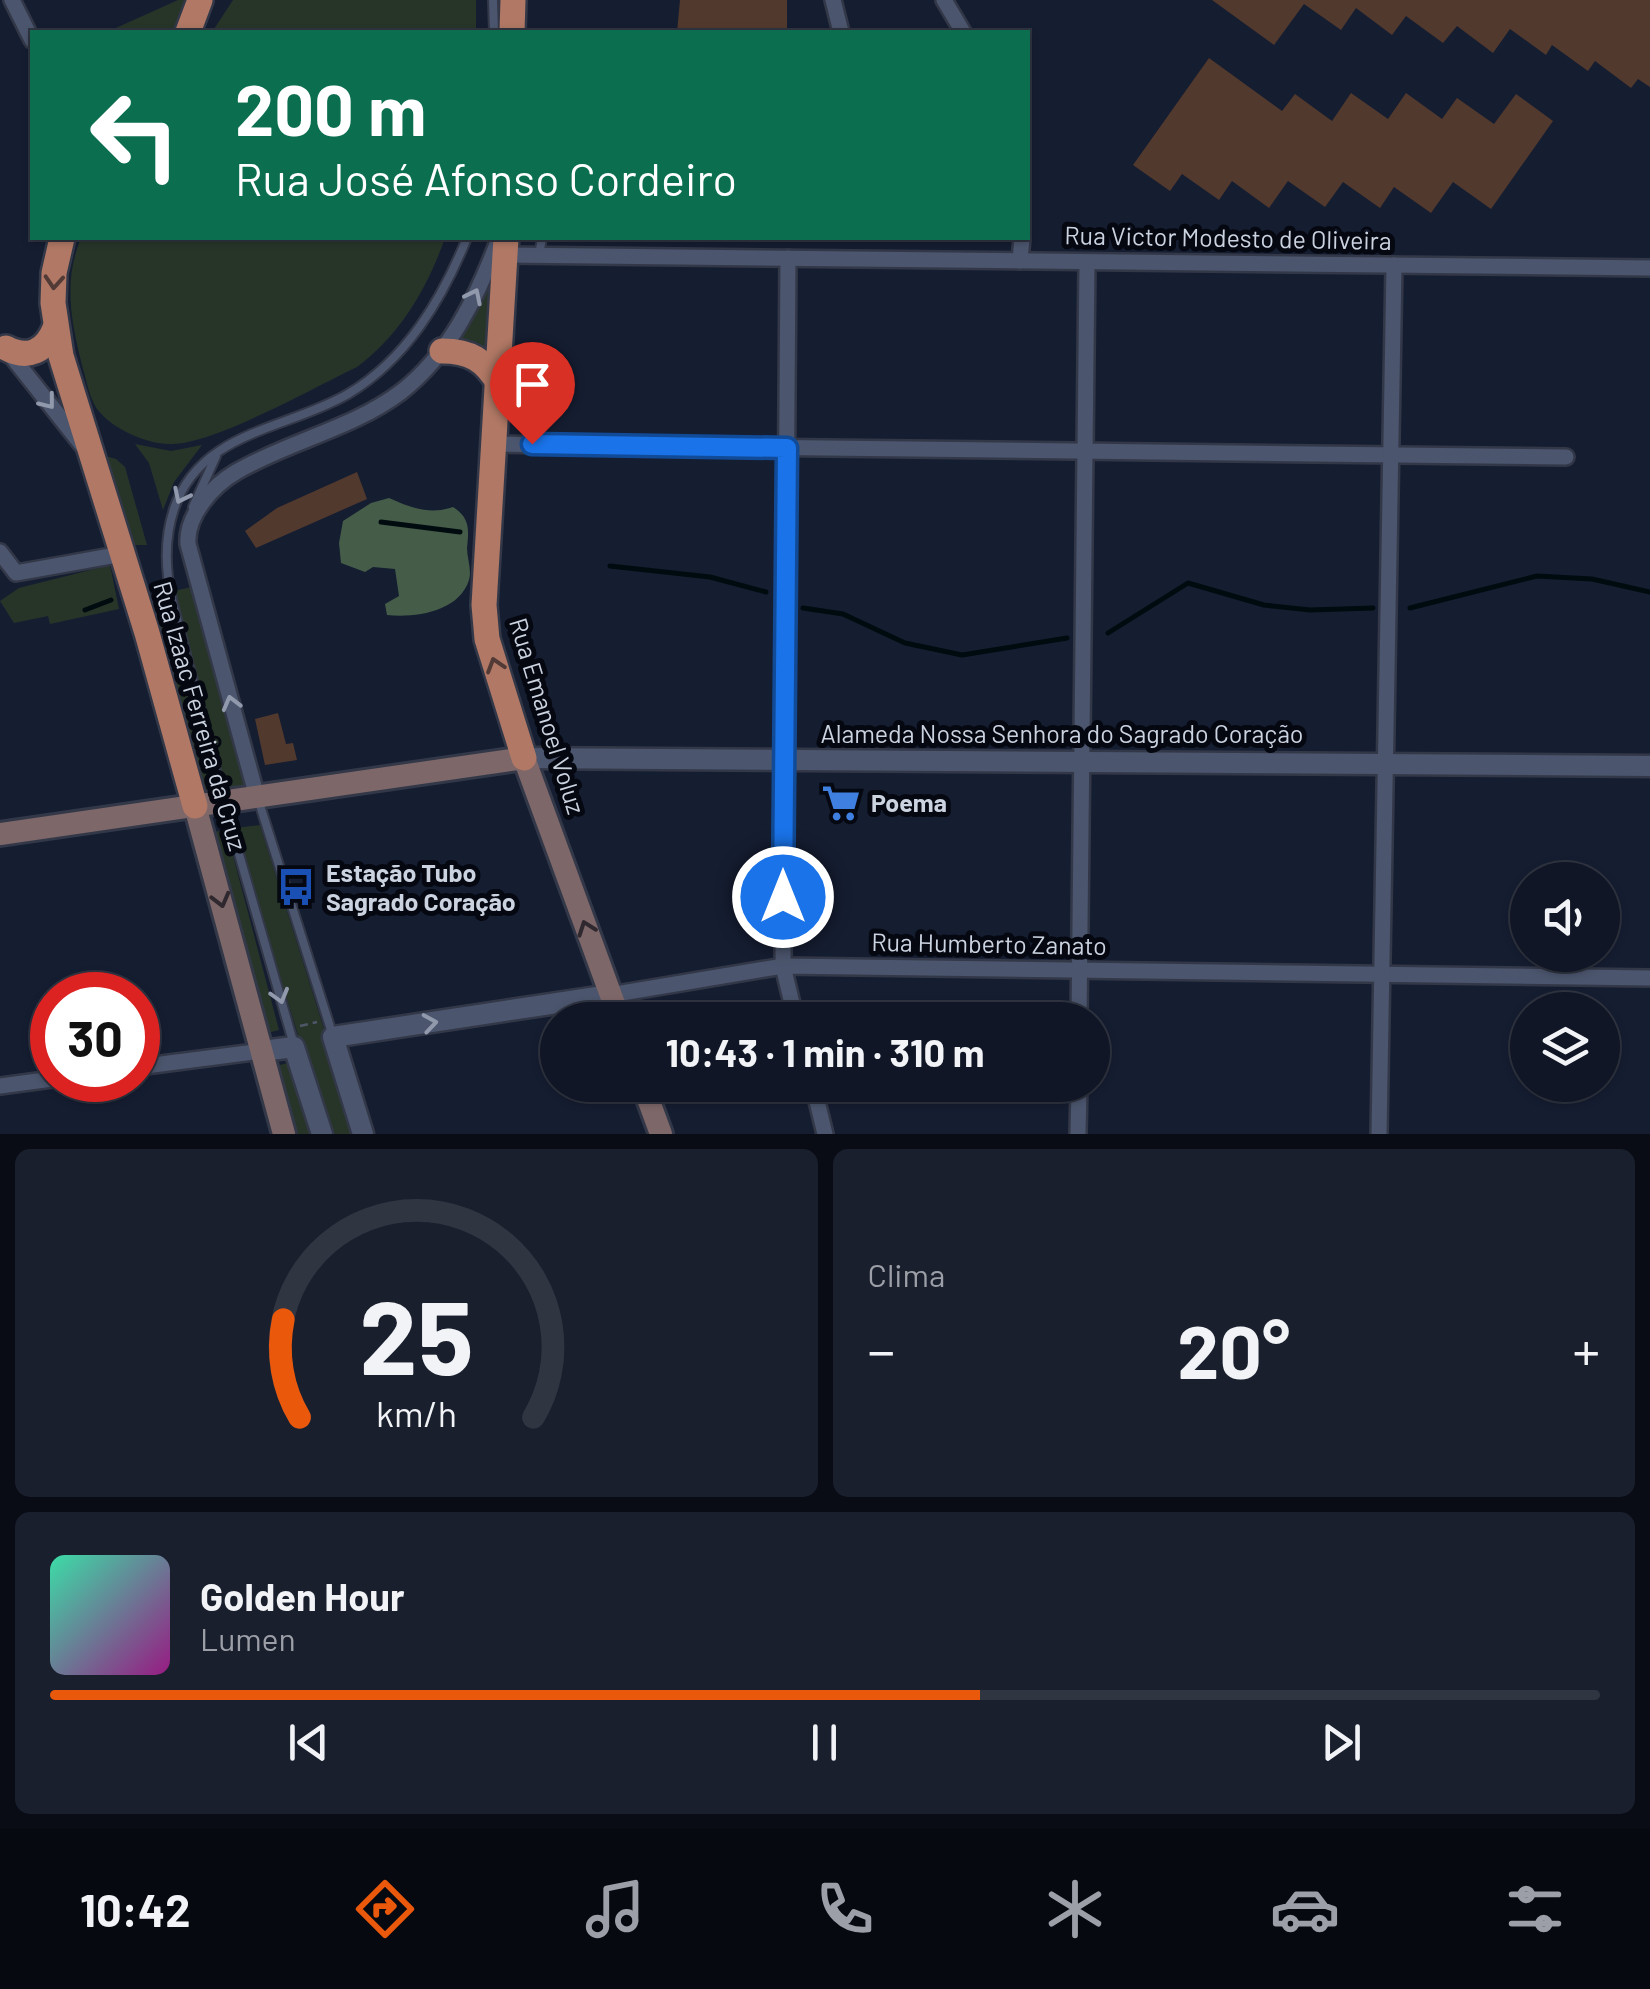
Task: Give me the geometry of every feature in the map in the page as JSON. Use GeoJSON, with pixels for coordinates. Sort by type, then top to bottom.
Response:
{"type":"FeatureCollection","features":[{"type":"Feature","properties":{"kind":"main road"},"geometry":{"type":"LineString","coordinates":[[189,30],[200,0]]}},
{"type":"Feature","properties":{"kind":"main road"},"geometry":{"type":"LineString","coordinates":[[512,30],[513,0]]}},
{"type":"Feature","properties":{"kind":"main road"},"geometry":{"type":"LineString","coordinates":[[62,240],[54,273],[55,328],[91,456]]}},
{"type":"Feature","properties":{"kind":"main road","name":"Rua Emanoel Voluz"},"geometry":{"type":"LineString","coordinates":[[504,243],[484,605],[488,639],[524,758],[613,1002]]}},
{"type":"Feature","properties":{"kind":"main road"},"geometry":{"type":"LineString","coordinates":[[3,345],[18,354],[38,350],[48,342],[55,328]]}},
{"type":"Feature","properties":{"kind":"main road"},"geometry":{"type":"LineString","coordinates":[[442,351],[460,351],[476,357],[490,368],[499,384]]}},
{"type":"Feature","properties":{"kind":"main road","name":"Rua Izaac Ferreira da Cruz"},"geometry":{"type":"LineString","coordinates":[[91,456],[195,806],[284,1134]]}},
{"type":"Feature","properties":{"kind":"main road","name":"Alameda Nossa Senhora do Sagrado Coração"},"geometry":{"type":"LineString","coordinates":[[0,834],[524,758]]}},
{"type":"Feature","properties":{"kind":"main road"},"geometry":{"type":"LineString","coordinates":[[650,1102],[662,1134]]}},
{"type":"Feature","properties":{"kind":"street"},"geometry":{"type":"LineString","coordinates":[[12,0],[30,36]]}},
{"type":"Feature","properties":{"kind":"street"},"geometry":{"type":"LineString","coordinates":[[833,0],[840,30]]}},
{"type":"Feature","properties":{"kind":"street"},"geometry":{"type":"LineString","coordinates":[[944,0],[962,30]]}},
{"type":"Feature","properties":{"kind":"street"},"geometry":{"type":"LineString","coordinates":[[708,240],[708,257]]}},
{"type":"Feature","properties":{"kind":"street"},"geometry":{"type":"LineString","coordinates":[[760,240],[760,258]]}},
{"type":"Feature","properties":{"kind":"street"},"geometry":{"type":"LineString","coordinates":[[1020,261],[1022,240]]}},
{"type":"Feature","properties":{"kind":"street"},"geometry":{"type":"LineString","coordinates":[[257,797],[188,544],[188,525],[214,490],[235,472],[376,409],[404,390],[442,351],[504,243]]}},
{"type":"Feature","properties":{"kind":"street","name":"Rua Victor Modesto de Oliveira"},"geometry":{"type":"LineString","coordinates":[[504,243],[539,255],[1650,268]]}},
{"type":"Feature","properties":{"kind":"street"},"geometry":{"type":"LineString","coordinates":[[788,258],[782,966],[791,1002]]}},
{"type":"Feature","properties":{"kind":"street"},"geometry":{"type":"LineString","coordinates":[[1079,1002],[1087,262]]}},
{"type":"Feature","properties":{"kind":"street"},"geometry":{"type":"LineString","coordinates":[[1378,1134],[1394,265]]}},
{"type":"Feature","properties":{"kind":"street","name":"Rua Izaac Ferreira da Cruz"},"geometry":{"type":"LineString","coordinates":[[3,345],[91,456]]}},
{"type":"Feature","properties":{"kind":"street"},"geometry":{"type":"LineString","coordinates":[[495,444],[1566,457]]}},
{"type":"Feature","properties":{"kind":"street"},"geometry":{"type":"LineString","coordinates":[[0,552],[16,572],[122,554]]}},
{"type":"Feature","properties":{"kind":"street","name":"Alameda Nossa Senhora do Sagrado Coração"},"geometry":{"type":"LineString","coordinates":[[524,758],[1650,766]]}},
{"type":"Feature","properties":{"kind":"street","name":"Rua Humberto Zanato"},"geometry":{"type":"LineString","coordinates":[[331,1028],[610,995],[782,966],[1650,978]]}},
{"type":"Feature","properties":{"kind":"street"},"geometry":{"type":"LineString","coordinates":[[331,1028],[364,1134]]}},
{"type":"Feature","properties":{"kind":"street"},"geometry":{"type":"LineString","coordinates":[[160,1065],[262,1051],[292,1038],[322,1134]]}},
{"type":"Feature","properties":{"kind":"street"},"geometry":{"type":"LineString","coordinates":[[0,1086],[30,1082]]}},
{"type":"Feature","properties":{"kind":"street"},"geometry":{"type":"LineString","coordinates":[[817,1102],[825,1134]]}},
{"type":"Feature","properties":{"kind":"street"},"geometry":{"type":"LineString","coordinates":[[1078,1134],[1079,1102]]}},
{"type":"Feature","properties":{"kind":"lane"},"geometry":{"type":"LineString","coordinates":[[494,0],[494,30]]}},
{"type":"Feature","properties":{"kind":"lane"},"geometry":{"type":"LineString","coordinates":[[292,1038],[224,802],[166,570],[168,529],[178,500],[198,466],[222,448],[346,394],[386,365],[417,330],[445,289],[466,240]]}},
{"type":"Feature","properties":{"kind":"lane"},"geometry":{"type":"LineString","coordinates":[[539,255],[542,240]]}},
{"type":"Feature","properties":{"kind":"lane"},"geometry":{"type":"LineString","coordinates":[[188,525],[204,478],[222,448]]}},
{"type":"Feature","properties":{"kind":"lane"},"geometry":{"type":"LineString","coordinates":[[257,797],[331,1028]]}},
{"type":"Feature","properties":{"kind":"path"},"geometry":{"type":"LineString","coordinates":[[292,1038],[331,1028]]}},
{"type":"Feature","properties":{"kind":"green space"},"geometry":{"type":"Polygon","coordinates":[[[178,0],[186,0],[173,30],[111,30],[178,0]]]}},
{"type":"Feature","properties":{"kind":"green space"},"geometry":{"type":"Polygon","coordinates":[[[233,0],[476,0],[476,30],[213,30],[233,0]]]}},
{"type":"Feature","properties":{"kind":"green space"},"geometry":{"type":"Polygon","coordinates":[[[80,240],[444,240],[410,310],[386,341],[357,367],[238,425],[172,444],[131,434],[97,409],[72,317],[75,254],[80,240]]]}},
{"type":"Feature","properties":{"kind":"green space"},"geometry":{"type":"Polygon","coordinates":[[[492,270],[496,369],[452,345],[492,270]]]}},
{"type":"Feature","properties":{"kind":"green space"},"geometry":{"type":"Polygon","coordinates":[[[135,444],[171,451],[202,445],[174,482],[163,510],[149,463],[135,444]]]}},
{"type":"Feature","properties":{"kind":"green space"},"geometry":{"type":"Polygon","coordinates":[[[102,455],[125,467],[147,545],[131,545],[102,455]]]}},
{"type":"Feature","properties":{"kind":"green space"},"geometry":{"type":"Polygon","coordinates":[[[389,498],[421,509],[453,507],[465,520],[469,580],[464,591],[446,606],[423,614],[387,615],[385,604],[399,596],[395,569],[373,567],[365,572],[341,563],[343,521],[371,503],[389,498]]]}},
{"type":"Feature","properties":{"kind":"green space"},"geometry":{"type":"Polygon","coordinates":[[[110,565],[119,609],[50,624],[48,616],[14,623],[0,601],[19,588],[110,565]]]}},
{"type":"Feature","properties":{"kind":"green space"},"geometry":{"type":"Polygon","coordinates":[[[200,585],[250,792],[224,796],[174,591],[200,585]]]}},
{"type":"Feature","properties":{"kind":"green space"},"geometry":{"type":"Polygon","coordinates":[[[167,592],[214,796],[198,798],[155,628],[167,592]]]}},
{"type":"Feature","properties":{"kind":"green space"},"geometry":{"type":"Polygon","coordinates":[[[260,825],[357,1134],[328,1134],[235,828],[260,825]]]}},
{"type":"Feature","properties":{"kind":"green space"},"geometry":{"type":"Polygon","coordinates":[[[226,829],[279,1030],[264,1034],[211,833],[226,829]]]}},
{"type":"Feature","properties":{"kind":"green space"},"geometry":{"type":"Polygon","coordinates":[[[291,1062],[313,1134],[294,1134],[276,1066],[291,1062]]]}},
{"type":"Feature","properties":{"kind":"building"},"geometry":{"type":"Polygon","coordinates":[[[680,0],[787,0],[787,30],[677,30],[680,0]]]}},
{"type":"Feature","properties":{"kind":"building"},"geometry":{"type":"Polygon","coordinates":[[[1212,0],[1650,0],[1650,87],[1638,79],[1631,88],[1595,61],[1588,71],[1552,45],[1546,55],[1510,29],[1493,53],[1457,26],[1443,43],[1406,16],[1392,35],[1356,8],[1341,30],[1304,4],[1274,45],[1212,0]]]}},
{"type":"Feature","properties":{"kind":"building"},"geometry":{"type":"Polygon","coordinates":[[[1209,58],[1282,111],[1295,94],[1332,121],[1351,93],[1388,119],[1406,93],[1442,119],[1457,98],[1494,124],[1516,94],[1553,121],[1491,209],[1453,182],[1431,213],[1394,187],[1380,208],[1343,182],[1325,207],[1288,181],[1269,208],[1232,181],[1219,200],[1182,174],[1170,191],[1133,165],[1209,58]]]}},
{"type":"Feature","properties":{"kind":"building"},"geometry":{"type":"Polygon","coordinates":[[[357,472],[367,499],[256,548],[245,531],[277,508],[357,472]]]}},
{"type":"Feature","properties":{"kind":"building"},"geometry":{"type":"Polygon","coordinates":[[[278,713],[286,744],[293,743],[297,760],[265,765],[255,719],[278,713]]]}},
{"type":"Feature","properties":{"kind":"waterway"},"geometry":{"type":"LineString","coordinates":[[381,522],[460,532]]}},
{"type":"Feature","properties":{"kind":"waterway"},"geometry":{"type":"LineString","coordinates":[[610,566],[710,577],[766,592]]}},
{"type":"Feature","properties":{"kind":"waterway"},"geometry":{"type":"LineString","coordinates":[[1410,608],[1537,576],[1592,579],[1650,592]]}},
{"type":"Feature","properties":{"kind":"waterway"},"geometry":{"type":"LineString","coordinates":[[1108,633],[1188,583],[1264,605],[1310,610],[1373,608]]}},
{"type":"Feature","properties":{"kind":"waterway"},"geometry":{"type":"LineString","coordinates":[[85,610],[111,600]]}},
{"type":"Feature","properties":{"kind":"waterway"},"geometry":{"type":"LineString","coordinates":[[803,608],[843,614],[905,643],[962,655],[1067,638]]}},
{"type":"Feature","properties":{"kind":"place","name":"Poema"},"geometry":{"type":"Point","coordinates":[841,803]}},
{"type":"Feature","properties":{"kind":"place","name":"Estação Tubo Sagrado Coração"},"geometry":{"type":"Point","coordinates":[296,887]}},
{"type":"Feature","properties":{"kind":"route"},"geometry":{"type":"LineString","coordinates":[[532,444],[787,448],[783,897]]}}]}
